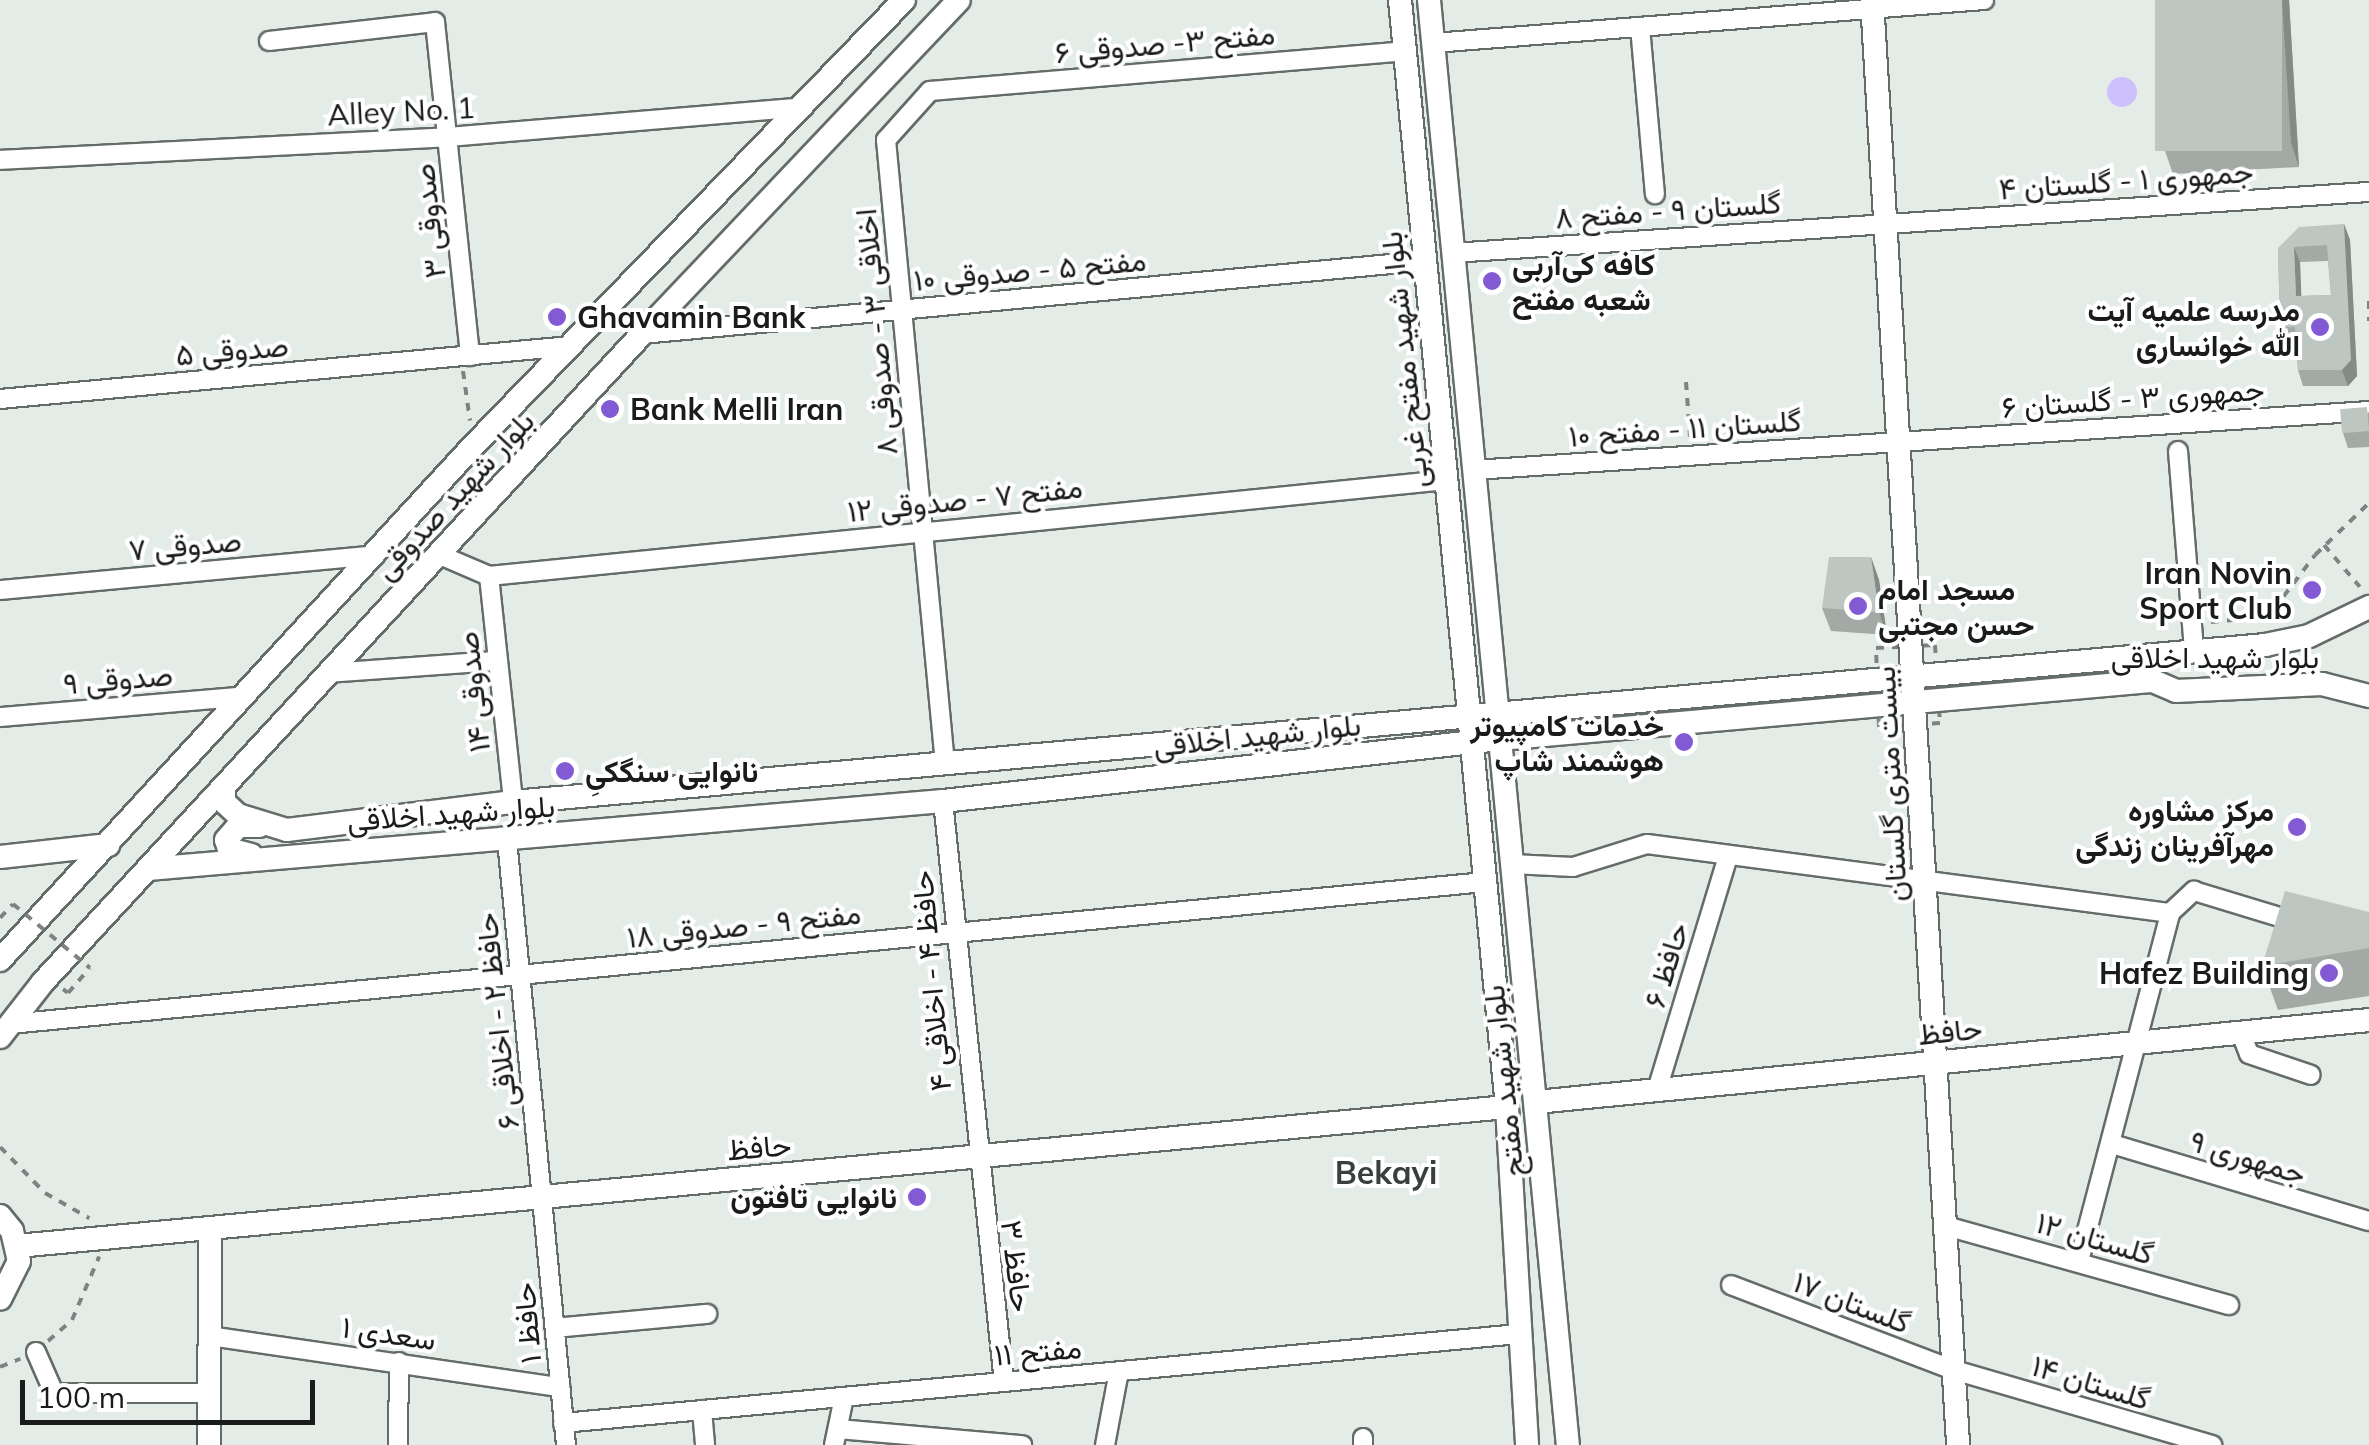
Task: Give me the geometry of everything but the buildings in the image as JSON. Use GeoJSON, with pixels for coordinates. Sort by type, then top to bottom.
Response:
{"type":"FeatureCollection","features":[{"type":"Feature","properties":{"kind":"main road","name":"بلوار شهید صدوقی"},"geometry":{"type":"LineString","coordinates":[[0,960],[473,446],[805,107],[904,0]]}},
{"type":"Feature","properties":{"kind":"main road","name":"بلوار شهید صدوقی"},"geometry":{"type":"LineString","coordinates":[[5,1030],[328,673],[959,0]]}},
{"type":"Feature","properties":{"kind":"main road","name":"بلوار شهید مفتح غربی"},"geometry":{"type":"LineString","coordinates":[[1400,0],[1469,714]]}},
{"type":"Feature","properties":{"kind":"main road","name":"بلوار شهید مفتح غربی"},"geometry":{"type":"LineString","coordinates":[[1429,0],[1498,711]]}},
{"type":"Feature","properties":{"kind":"main road","name":"بیست متری گلستان"},"geometry":{"type":"LineString","coordinates":[[1872,4],[1958,1445]]}},
{"type":"Feature","properties":{"kind":"main road","name":"بلوار شهید اخلاقی"},"geometry":{"type":"LineString","coordinates":[[262,826],[286,830],[513,802],[1498,711],[2194,652],[2309,636],[2369,607]]}},
{"type":"Feature","properties":{"kind":"main road"},"geometry":{"type":"LineString","coordinates":[[1465,671],[1493,670]]}},
{"type":"Feature","properties":{"kind":"main road","name":"بلوار شهید اخلاقی"},"geometry":{"type":"LineString","coordinates":[[148,869],[943,800],[1500,739],[2153,682],[2176,692],[2322,684],[2369,696]]}},
{"type":"Feature","properties":{"kind":"main road","name":"بلوار شهید مفتح"},"geometry":{"type":"LineString","coordinates":[[1498,711],[1568,1445]]}},
{"type":"Feature","properties":{"kind":"main road","name":"بلوار شهید مفتح"},"geometry":{"type":"LineString","coordinates":[[1469,714],[1506,1107],[1527,1445]]}},
{"type":"Feature","properties":{"kind":"main road"},"geometry":{"type":"LineString","coordinates":[[1476,784],[1493,775],[1504,779]]}},
{"type":"Feature","properties":{"kind":"main road"},"geometry":{"type":"LineString","coordinates":[[224,787],[224,802],[262,826]]}},
{"type":"Feature","properties":{"kind":"main road"},"geometry":{"type":"LineString","coordinates":[[262,826],[238,826],[226,840],[228,849],[263,857]]}},
{"type":"Feature","properties":{"kind":"main road"},"geometry":{"type":"LineString","coordinates":[[0,857],[108,845]]}},
{"type":"Feature","properties":{"kind":"main road","name":"حافظ"},"geometry":{"type":"LineString","coordinates":[[1536,1102],[2369,1020]]}},
{"type":"Feature","properties":{"kind":"main road","name":"حافظ"},"geometry":{"type":"LineString","coordinates":[[18,1246],[1506,1107]]}},
{"type":"Feature","properties":{"kind":"main road"},"geometry":{"type":"LineString","coordinates":[[0,1216],[18,1246],[16,1276],[0,1300]]}},
{"type":"Feature","properties":{"kind":"main road"},"geometry":{"type":"LineString","coordinates":[[209,1445],[210,1228]]}},
{"type":"Feature","properties":{"kind":"street"},"geometry":{"type":"LineString","coordinates":[[1433,43],[1872,4],[1984,0]]}},
{"type":"Feature","properties":{"kind":"street","name":"صدوقی ۳"},"geometry":{"type":"LineString","coordinates":[[269,41],[435,22],[466,356]]}},
{"type":"Feature","properties":{"kind":"street"},"geometry":{"type":"LineString","coordinates":[[1640,27],[1655,194]]}},
{"type":"Feature","properties":{"kind":"street","name":"مفتح ۳- صدوقی ۶"},"geometry":{"type":"LineString","coordinates":[[930,91],[1404,51]]}},
{"type":"Feature","properties":{"kind":"street","name":"اخلاقی ۳ - صدوقی ۸"},"geometry":{"type":"LineString","coordinates":[[930,91],[886,140],[945,764]]}},
{"type":"Feature","properties":{"kind":"street","name":"Alley No. 1"},"geometry":{"type":"LineString","coordinates":[[0,160],[448,137],[805,107]]}},
{"type":"Feature","properties":{"kind":"street","name":"جمهوری ۱ - گلستان ۴"},"geometry":{"type":"LineString","coordinates":[[1886,222],[2369,192]]}},
{"type":"Feature","properties":{"kind":"street","name":"گلستان ۹ - مفتح ۸"},"geometry":{"type":"LineString","coordinates":[[1452,253],[1886,222]]}},
{"type":"Feature","properties":{"kind":"street","name":"مفتح ۵ - صدوقی ۱۰"},"geometry":{"type":"LineString","coordinates":[[642,334],[1423,261]]}},
{"type":"Feature","properties":{"kind":"street","name":"صدوقی ۵"},"geometry":{"type":"LineString","coordinates":[[0,398],[570,346]]}},
{"type":"Feature","properties":{"kind":"street","name":"جمهوری ۳ - گلستان ۶"},"geometry":{"type":"LineString","coordinates":[[1900,440],[2369,410]]}},
{"type":"Feature","properties":{"kind":"street","name":"گلستان ۱۱ - مفتح ۱۰"},"geometry":{"type":"LineString","coordinates":[[1474,470],[1900,440]]}},
{"type":"Feature","properties":{"kind":"street"},"geometry":{"type":"LineString","coordinates":[[2178,451],[2194,652]]}},
{"type":"Feature","properties":{"kind":"street","name":"مفتح ۷ - صدوقی ۱۲"},"geometry":{"type":"LineString","coordinates":[[489,576],[1446,480]]}},
{"type":"Feature","properties":{"kind":"street","name":"صدوقی ۷"},"geometry":{"type":"LineString","coordinates":[[0,590],[375,555]]}},
{"type":"Feature","properties":{"kind":"street"},"geometry":{"type":"LineString","coordinates":[[440,555],[489,576]]}},
{"type":"Feature","properties":{"kind":"street","name":"صدوقی ۱۴"},"geometry":{"type":"LineString","coordinates":[[489,576],[513,802]]}},
{"type":"Feature","properties":{"kind":"street"},"geometry":{"type":"LineString","coordinates":[[328,673],[498,662]]}},
{"type":"Feature","properties":{"kind":"street","name":"صدوقی ۹"},"geometry":{"type":"LineString","coordinates":[[0,717],[240,697]]}},
{"type":"Feature","properties":{"kind":"street","name":"حافظ ۴ - اخلاقی ۴"},"geometry":{"type":"LineString","coordinates":[[943,800],[975,1157]]}},
{"type":"Feature","properties":{"kind":"street","name":"حافظ ۲ - اخلاقی ۶"},"geometry":{"type":"LineString","coordinates":[[507,840],[542,1197]]}},
{"type":"Feature","properties":{"kind":"street"},"geometry":{"type":"LineString","coordinates":[[1512,864],[1573,867],[1647,844],[2170,913]]}},
{"type":"Feature","properties":{"kind":"street","name":"حافظ ۶"},"geometry":{"type":"LineString","coordinates":[[1657,1090],[1728,856]]}},
{"type":"Feature","properties":{"kind":"street","name":"مفتح ۹ - صدوقی ۱۸"},"geometry":{"type":"LineString","coordinates":[[5,1030],[520,974],[1484,882]]}},
{"type":"Feature","properties":{"kind":"street"},"geometry":{"type":"LineString","coordinates":[[2079,1262],[2170,913],[2194,891],[2318,928]]}},
{"type":"Feature","properties":{"kind":"street"},"geometry":{"type":"LineString","coordinates":[[2241,1032],[2248,1054],[2311,1075]]}},
{"type":"Feature","properties":{"kind":"street","name":"جمهوری ۹"},"geometry":{"type":"LineString","coordinates":[[2112,1144],[2369,1222]]}},
{"type":"Feature","properties":{"kind":"street","name":"حافظ ۳"},"geometry":{"type":"LineString","coordinates":[[975,1157],[1004,1382]]}},
{"type":"Feature","properties":{"kind":"street","name":"حافظ ۱"},"geometry":{"type":"LineString","coordinates":[[542,1197],[566,1445]]}},
{"type":"Feature","properties":{"kind":"street","name":"گلستان ۱۲"},"geometry":{"type":"LineString","coordinates":[[1946,1226],[2228,1305]]}},
{"type":"Feature","properties":{"kind":"street","name":"گلستان ۱۷"},"geometry":{"type":"LineString","coordinates":[[1730,1284],[1954,1370]]}},
{"type":"Feature","properties":{"kind":"street"},"geometry":{"type":"LineString","coordinates":[[555,1328],[707,1314]]}},
{"type":"Feature","properties":{"kind":"street","name":"مفتح ۱۱"},"geometry":{"type":"LineString","coordinates":[[564,1423],[1518,1334]]}},
{"type":"Feature","properties":{"kind":"street","name":"سعدی ۱"},"geometry":{"type":"LineString","coordinates":[[209,1336],[560,1387]]}},
{"type":"Feature","properties":{"kind":"street"},"geometry":{"type":"LineString","coordinates":[[36,1352],[54,1393],[209,1393]]}},
{"type":"Feature","properties":{"kind":"street"},"geometry":{"type":"LineString","coordinates":[[398,1445],[399,1362]]}},
{"type":"Feature","properties":{"kind":"street","name":"گلستان ۱۴"},"geometry":{"type":"LineString","coordinates":[[1954,1370],[2212,1445]]}},
{"type":"Feature","properties":{"kind":"street"},"geometry":{"type":"LineString","coordinates":[[1105,1445],[1118,1372]]}},
{"type":"Feature","properties":{"kind":"street"},"geometry":{"type":"LineString","coordinates":[[844,1397],[836,1437],[1022,1445]]}},
{"type":"Feature","properties":{"kind":"street"},"geometry":{"type":"LineString","coordinates":[[702,1410],[706,1445]]}},
{"type":"Feature","properties":{"kind":"path"},"geometry":{"type":"LineString","coordinates":[[2368,321],[2369,302]]}},
{"type":"Feature","properties":{"kind":"path"},"geometry":{"type":"LineString","coordinates":[[466,356],[473,446]]}},
{"type":"Feature","properties":{"kind":"path"},"geometry":{"type":"LineString","coordinates":[[1686,382],[1692,456]]}},
{"type":"Feature","properties":{"kind":"path"},"geometry":{"type":"LineString","coordinates":[[2192,624],[2254,618],[2274,609],[2324,545],[2369,503]]}},
{"type":"Feature","properties":{"kind":"path"},"geometry":{"type":"LineString","coordinates":[[2324,545],[2369,597]]}},
{"type":"Feature","properties":{"kind":"path"},"geometry":{"type":"LineString","coordinates":[[0,918],[13,904],[90,968],[68,994]]}},
{"type":"Feature","properties":{"kind":"path"},"geometry":{"type":"LineString","coordinates":[[0,1148],[45,1193],[86,1214],[104,1238],[94,1281],[72,1320],[36,1352],[0,1367]]}},
{"type":"Feature","properties":{"kind":"shaded area"},"geometry":{"type":"Polygon","coordinates":[[[2122,77],[2133,81],[2137,92],[2133,103],[2122,107],[2111,103],[2107,92],[2111,81],[2122,77]]]}},
{"type":"Feature","properties":{"kind":"place","name":"کافه کی‌آربی شعبه مفتح"},"geometry":{"type":"Point","coordinates":[1492,281]}},
{"type":"Feature","properties":{"kind":"place","name":"Ghavamin Bank"},"geometry":{"type":"Point","coordinates":[557,317]}},
{"type":"Feature","properties":{"kind":"place","name":"مدرسه علمیه آیت الله خوانساری"},"geometry":{"type":"Point","coordinates":[2320,327]}},
{"type":"Feature","properties":{"kind":"place","name":"Bank Melli Iran"},"geometry":{"type":"Point","coordinates":[610,409]}},
{"type":"Feature","properties":{"kind":"place","name":"Iran Novin Sport Club"},"geometry":{"type":"Point","coordinates":[2312,590]}},
{"type":"Feature","properties":{"kind":"place","name":"مسجد امام حسن مجتبی"},"geometry":{"type":"Point","coordinates":[1858,606]}},
{"type":"Feature","properties":{"kind":"place","name":"خدمات کامپیوتر هوشمند شاپ"},"geometry":{"type":"Point","coordinates":[1684,742]}},
{"type":"Feature","properties":{"kind":"place","name":"نانوایی سنگکیِ"},"geometry":{"type":"Point","coordinates":[565,771]}},
{"type":"Feature","properties":{"kind":"place","name":"مرکز مشاوره مهرآفرینان زندگی"},"geometry":{"type":"Point","coordinates":[2297,827]}},
{"type":"Feature","properties":{"kind":"place","name":"Hafez Building"},"geometry":{"type":"Point","coordinates":[2329,973]}},
{"type":"Feature","properties":{"kind":"place","name":"نانوایی تافتون"},"geometry":{"type":"Point","coordinates":[917,1197]}},
{"type":"Feature","properties":{"kind":"district","name":"Bekayi"},"geometry":{"type":"Point","coordinates":[1386,1172]}}]}
